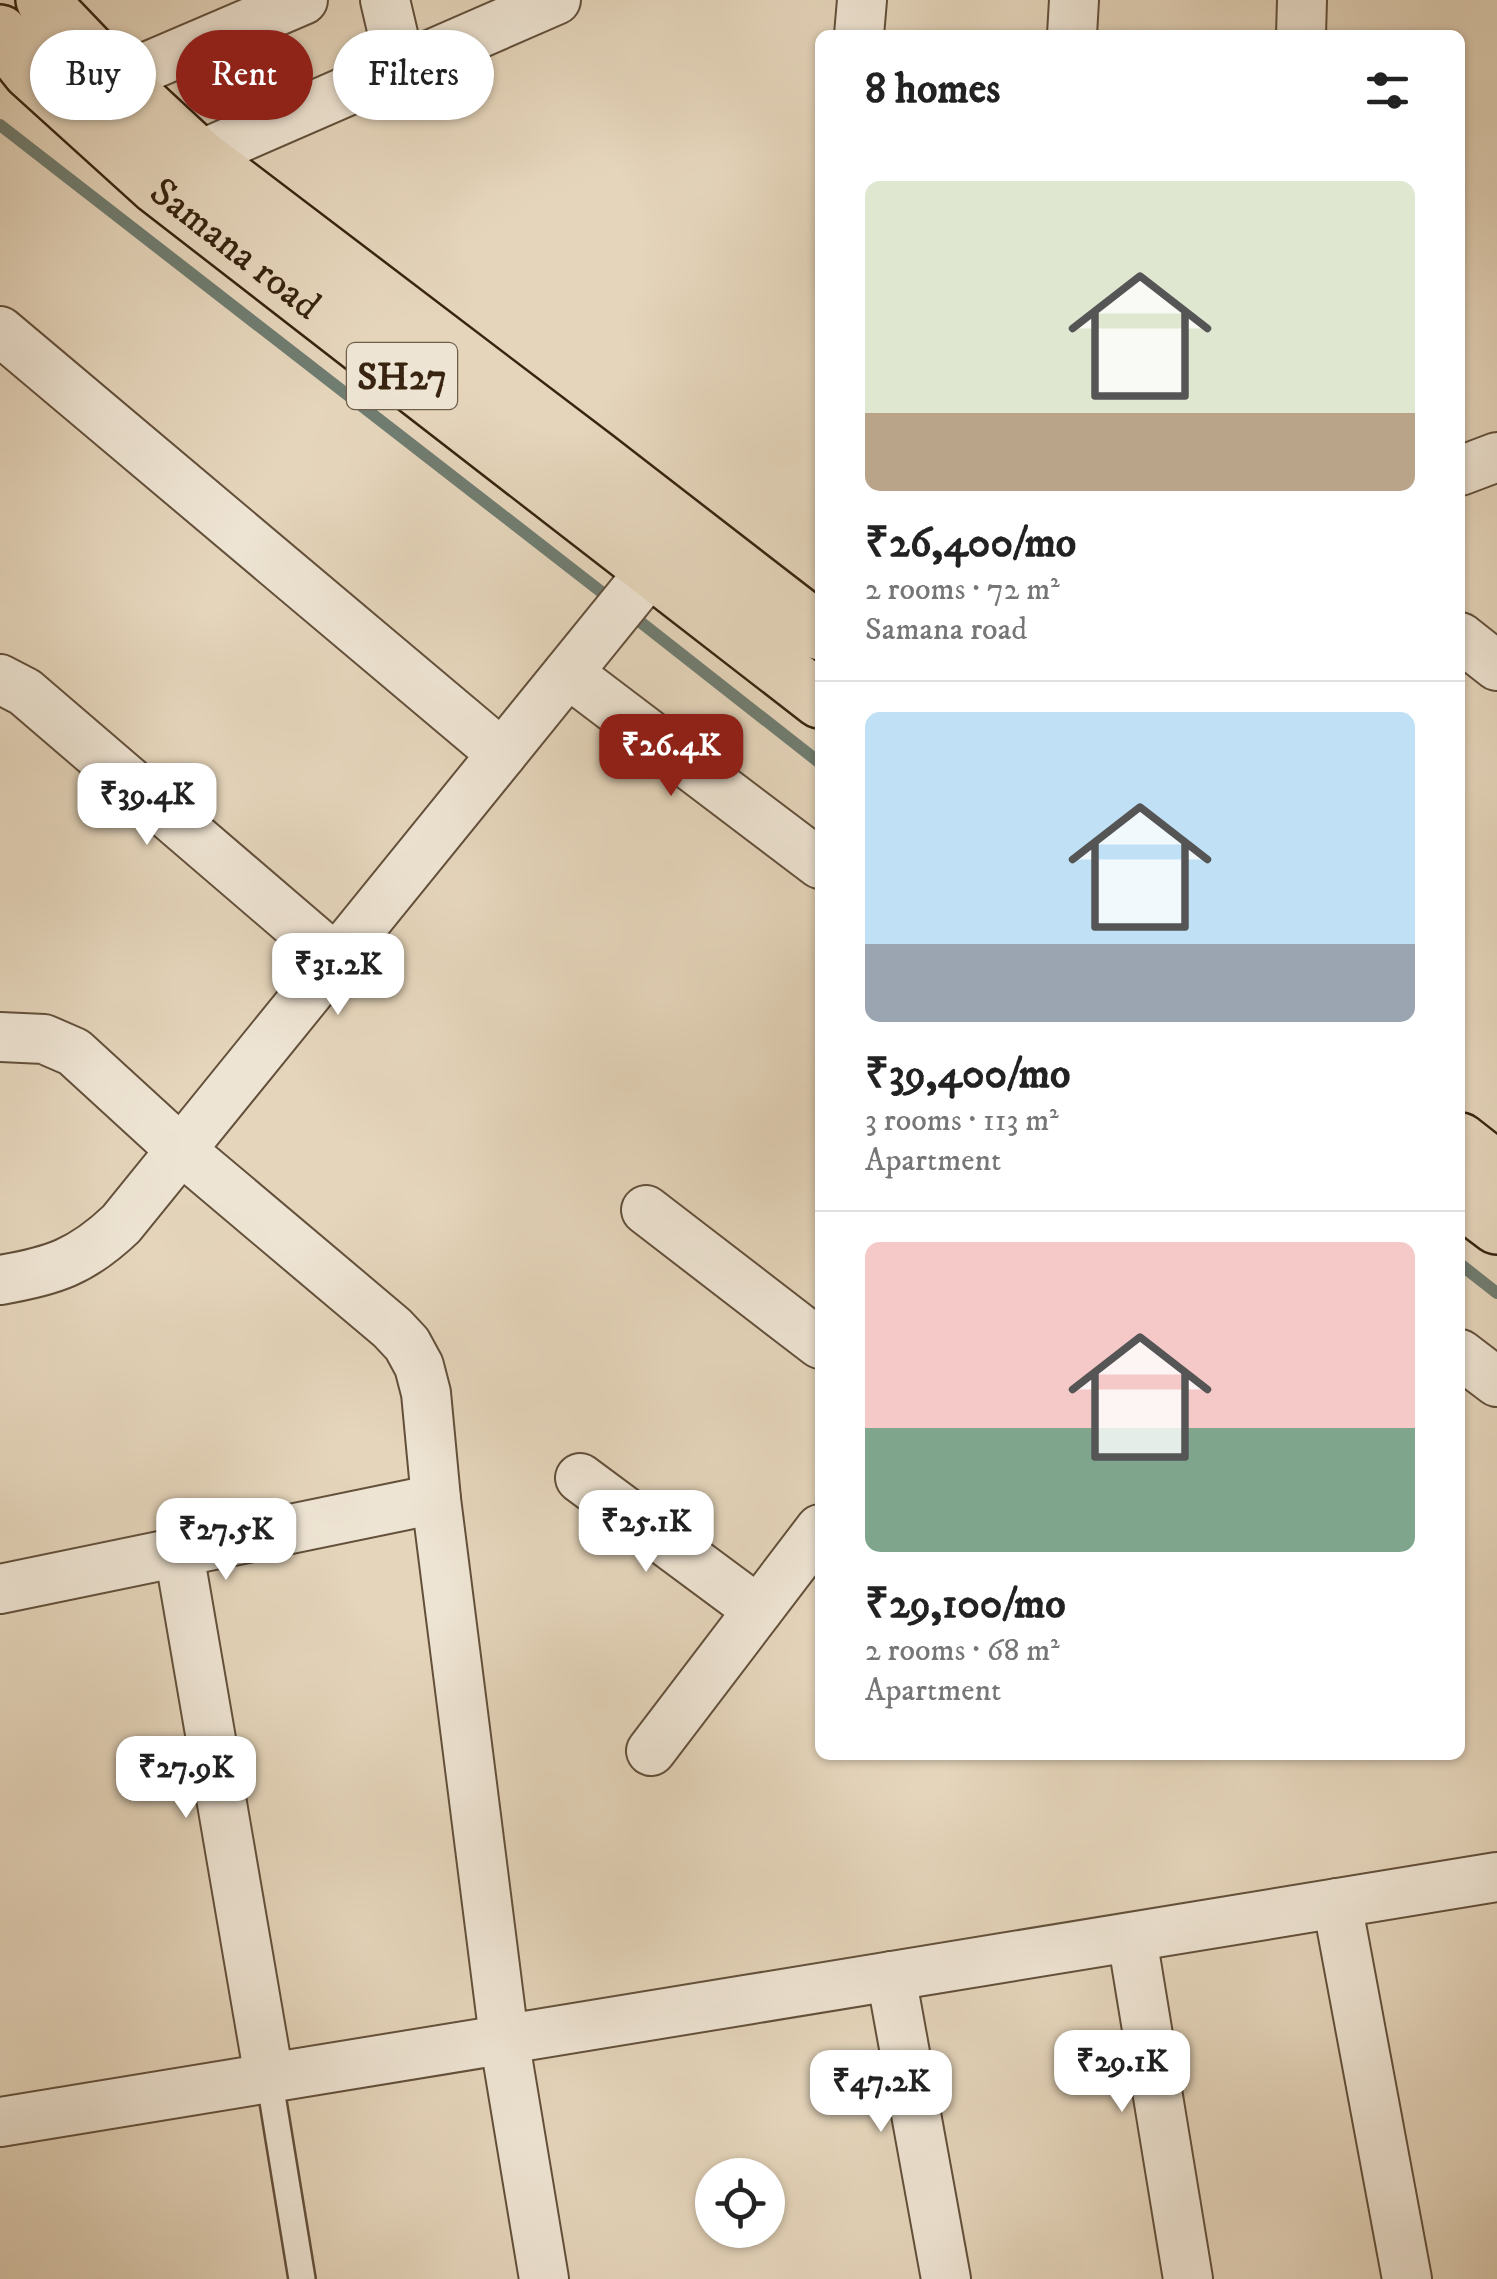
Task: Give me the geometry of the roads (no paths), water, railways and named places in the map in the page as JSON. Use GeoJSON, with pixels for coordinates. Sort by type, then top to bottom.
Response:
{"type":"FeatureCollection","features":[{"type":"Feature","properties":{"kind":"main road","name":"Samana road"},"geometry":{"type":"LineString","coordinates":[[44,0],[48,10],[67,30]]}},
{"type":"Feature","properties":{"kind":"main road","name":"Samana road"},"geometry":{"type":"LineString","coordinates":[[0,33],[30,71],[624,604],[815,698]]}},
{"type":"Feature","properties":{"kind":"main road","name":"Samana road"},"geometry":{"type":"LineString","coordinates":[[156,117],[198,156],[815,628]]}},
{"type":"Feature","properties":{"kind":"main road"},"geometry":{"type":"LineString","coordinates":[[1465,1145],[1497,1170]]}},
{"type":"Feature","properties":{"kind":"main road"},"geometry":{"type":"LineString","coordinates":[[1465,1202],[1497,1226]]}},
{"type":"Feature","properties":{"kind":"street"},"geometry":{"type":"LineString","coordinates":[[156,63],[303,0]]}},
{"type":"Feature","properties":{"kind":"street"},"geometry":{"type":"LineString","coordinates":[[385,0],[392,30]]}},
{"type":"Feature","properties":{"kind":"street"},"geometry":{"type":"LineString","coordinates":[[488,30],[556,0]]}},
{"type":"Feature","properties":{"kind":"street"},"geometry":{"type":"LineString","coordinates":[[859,30],[862,0]]}},
{"type":"Feature","properties":{"kind":"street"},"geometry":{"type":"LineString","coordinates":[[1072,30],[1074,0]]}},
{"type":"Feature","properties":{"kind":"street"},"geometry":{"type":"LineString","coordinates":[[1301,30],[1302,0]]}},
{"type":"Feature","properties":{"kind":"street"},"geometry":{"type":"LineString","coordinates":[[198,156],[333,97]]}},
{"type":"Feature","properties":{"kind":"street"},"geometry":{"type":"LineString","coordinates":[[0,331],[502,754]]}},
{"type":"Feature","properties":{"kind":"street"},"geometry":{"type":"LineString","coordinates":[[1465,469],[1497,457]]}},
{"type":"Feature","properties":{"kind":"street"},"geometry":{"type":"LineString","coordinates":[[0,1280],[41,1273],[75,1260],[98,1246],[121,1224],[624,604]]}},
{"type":"Feature","properties":{"kind":"street"},"geometry":{"type":"LineString","coordinates":[[1465,641],[1497,666]]}},
{"type":"Feature","properties":{"kind":"street"},"geometry":{"type":"LineString","coordinates":[[568,673],[815,860]]}},
{"type":"Feature","properties":{"kind":"street"},"geometry":{"type":"LineString","coordinates":[[0,678],[26,692],[336,959]]}},
{"type":"Feature","properties":{"kind":"street"},"geometry":{"type":"LineString","coordinates":[[0,1037],[44,1039],[74,1052],[181,1150],[392,1328],[408,1344],[418,1366],[426,1393],[504,2038],[544,2279]]}},
{"type":"Feature","properties":{"kind":"street"},"geometry":{"type":"LineString","coordinates":[[646,1210],[815,1340]]}},
{"type":"Feature","properties":{"kind":"street"},"geometry":{"type":"LineString","coordinates":[[1465,1358],[1497,1382]]}},
{"type":"Feature","properties":{"kind":"street"},"geometry":{"type":"LineString","coordinates":[[580,1478],[758,1610]]}},
{"type":"Feature","properties":{"kind":"street"},"geometry":{"type":"LineString","coordinates":[[0,1589],[436,1500]]}},
{"type":"Feature","properties":{"kind":"street"},"geometry":{"type":"LineString","coordinates":[[651,1752],[815,1536]]}},
{"type":"Feature","properties":{"kind":"street"},"geometry":{"type":"LineString","coordinates":[[180,1553],[270,2077]]}},
{"type":"Feature","properties":{"kind":"street"},"geometry":{"type":"LineString","coordinates":[[0,2122],[1497,1876]]}},
{"type":"Feature","properties":{"kind":"street"},"geometry":{"type":"LineString","coordinates":[[1337,1904],[1407,2279]]}},
{"type":"Feature","properties":{"kind":"street"},"geometry":{"type":"LineString","coordinates":[[1132,1938],[1188,2279]]}},
{"type":"Feature","properties":{"kind":"street"},"geometry":{"type":"LineString","coordinates":[[892,1976],[946,2279]]}},
{"type":"Feature","properties":{"kind":"lane"},"geometry":{"type":"LineString","coordinates":[[270,2077],[302,2279]]}},
{"type":"Feature","properties":{"kind":"waterway"},"geometry":{"type":"LineString","coordinates":[[0,125],[613,601]]}},
{"type":"Feature","properties":{"kind":"waterway"},"geometry":{"type":"LineString","coordinates":[[629,613],[815,759]]}},
{"type":"Feature","properties":{"kind":"waterway"},"geometry":{"type":"LineString","coordinates":[[1465,1268],[1497,1293]]}}]}
